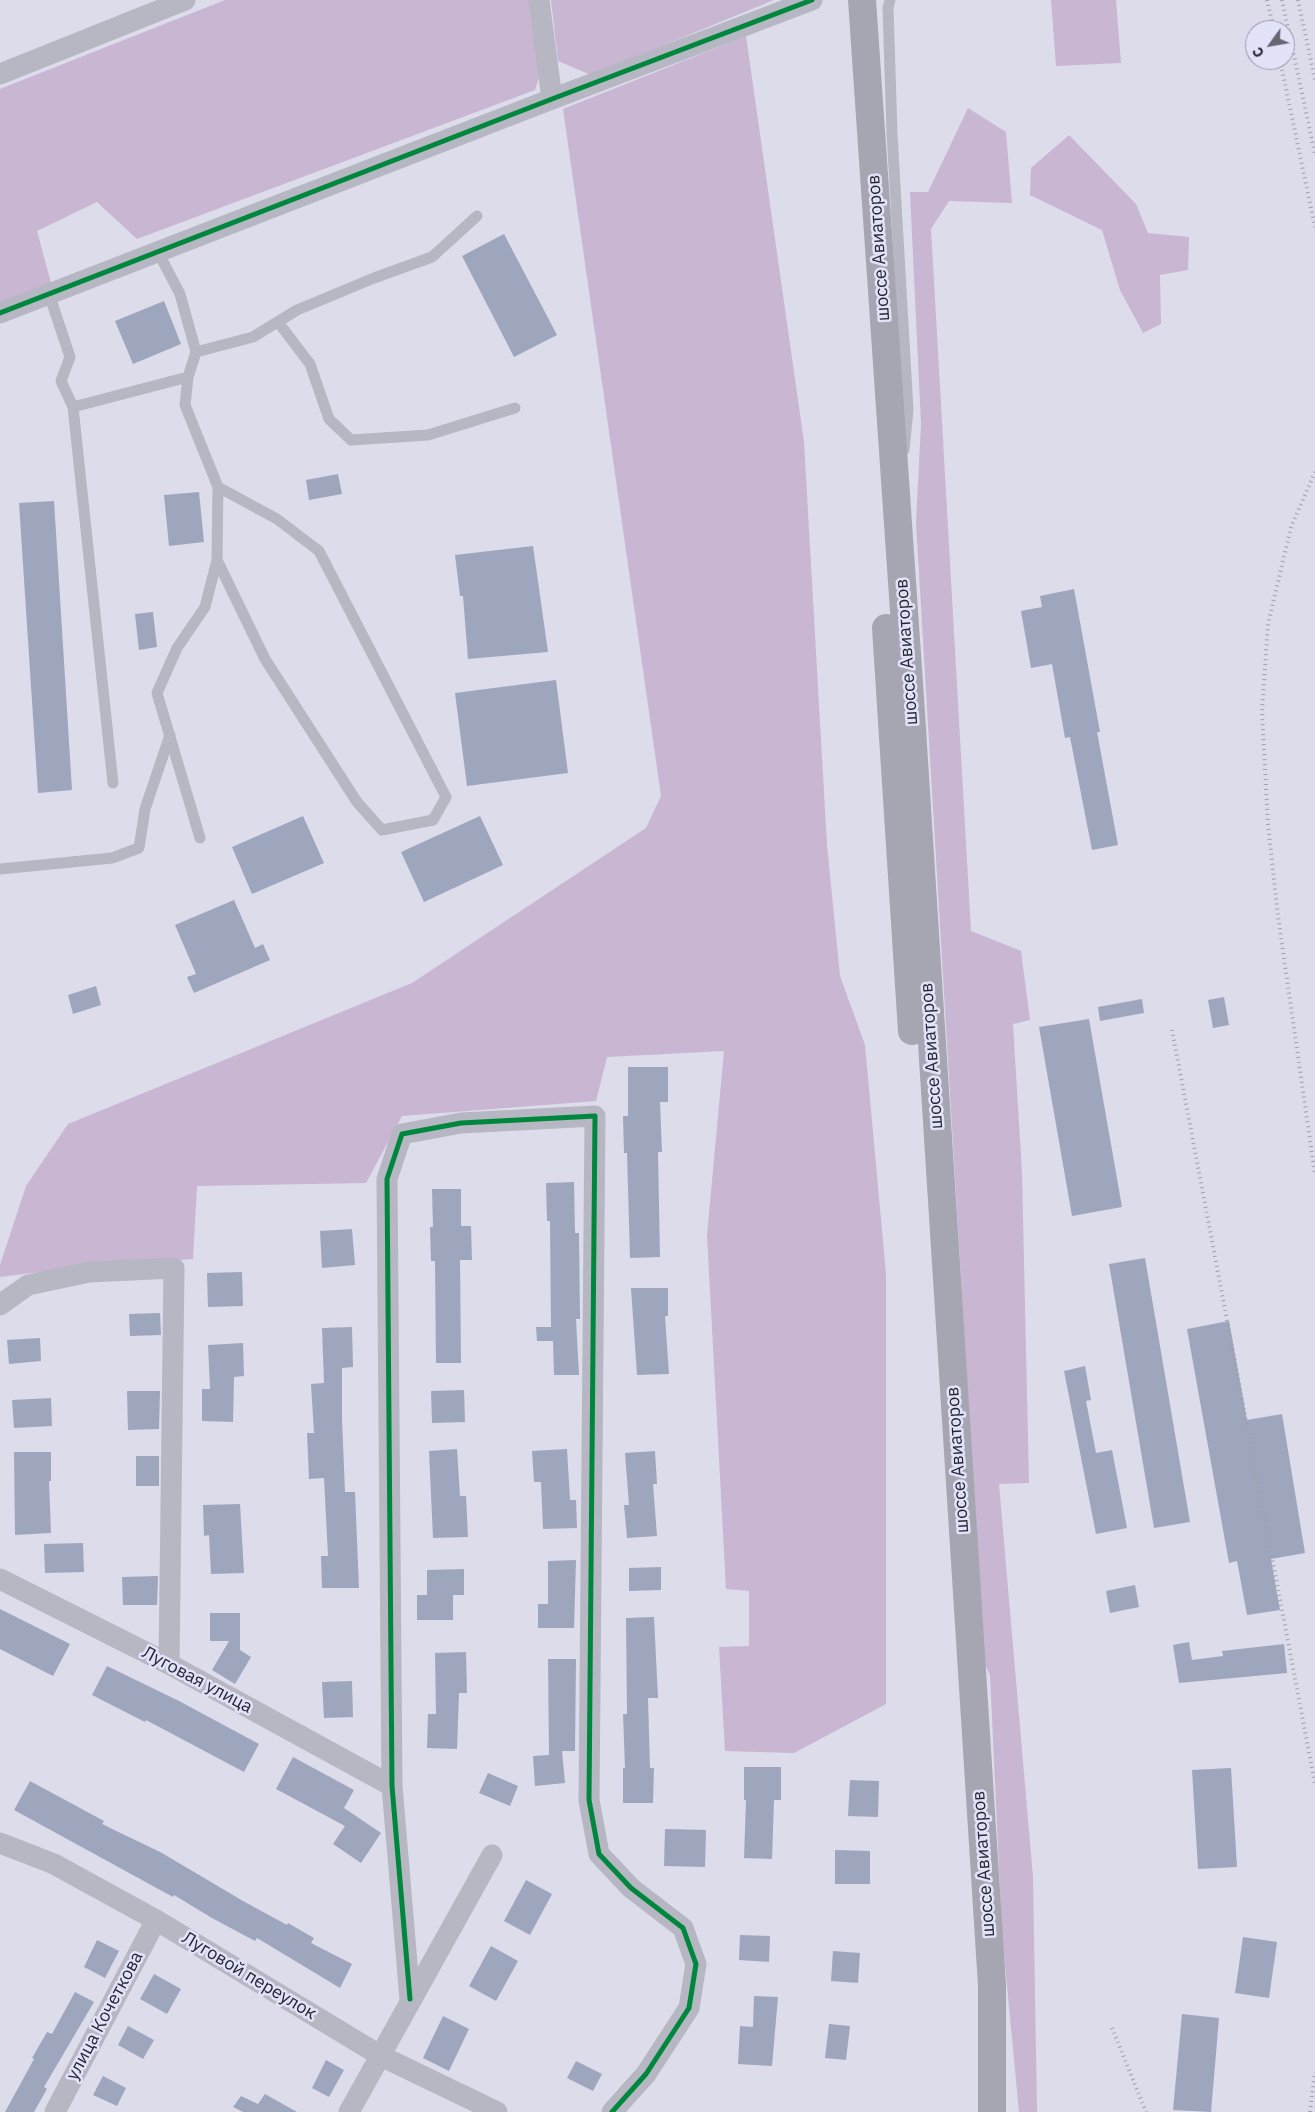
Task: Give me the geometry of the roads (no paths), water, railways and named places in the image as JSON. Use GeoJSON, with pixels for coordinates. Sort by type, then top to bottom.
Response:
{"type":"FeatureCollection","features":[{"type":"Feature","properties":{"kind":"main road","name":"шоссе Авиаторов"},"geometry":{"type":"LineString","coordinates":[[846,0],[972,1940],[976,2062],[973,2112]]}},
{"type":"Feature","properties":{"kind":"main road","name":"шоссе Авиаторов"},"geometry":{"type":"LineString","coordinates":[[862,0],[898,522],[991,1966],[992,2112]]}},
{"type":"Feature","properties":{"kind":"street"},"geometry":{"type":"LineString","coordinates":[[0,74],[184,0]]}},
{"type":"Feature","properties":{"kind":"street"},"geometry":{"type":"LineString","coordinates":[[539,0],[552,98]]}},
{"type":"Feature","properties":{"kind":"street"},"geometry":{"type":"LineString","coordinates":[[0,313],[552,98],[812,0]]}},
{"type":"Feature","properties":{"kind":"street"},"geometry":{"type":"LineString","coordinates":[[410,1999],[392,1786],[387,1179],[402,1134],[461,1123],[595,1116],[589,1800],[599,1854],[631,1888],[683,1928],[696,1964],[688,2008],[646,2074],[612,2112]]}},
{"type":"Feature","properties":{"kind":"street"},"geometry":{"type":"LineString","coordinates":[[0,1305],[28,1285],[36,1283],[89,1272],[174,1268],[169,1664]]}},
{"type":"Feature","properties":{"kind":"street","name":"Луговая улица"},"geometry":{"type":"LineString","coordinates":[[0,1579],[169,1664],[392,1786]]}},
{"type":"Feature","properties":{"kind":"street","name":"Луговой переулок"},"geometry":{"type":"LineString","coordinates":[[0,1843],[54,1864],[156,1920],[380,2056],[497,2112]]}},
{"type":"Feature","properties":{"kind":"street"},"geometry":{"type":"LineString","coordinates":[[349,2112],[410,1999],[492,1855]]}},
{"type":"Feature","properties":{"kind":"street","name":"улица Кочеткова"},"geometry":{"type":"LineString","coordinates":[[55,2112],[156,1920]]}},
{"type":"Feature","properties":{"kind":"lane"},"geometry":{"type":"LineString","coordinates":[[890,0],[888,8],[892,134],[908,410],[898,522]]}},
{"type":"Feature","properties":{"kind":"lane"},"geometry":{"type":"LineString","coordinates":[[196,352],[253,337],[297,310],[374,278],[432,257],[476,216]]}},
{"type":"Feature","properties":{"kind":"lane"},"geometry":{"type":"LineString","coordinates":[[158,252],[180,294],[196,352],[188,377],[185,405],[218,487],[217,560],[205,607],[177,648],[157,693],[200,838]]}},
{"type":"Feature","properties":{"kind":"lane"},"geometry":{"type":"LineString","coordinates":[[50,294],[70,357],[61,381],[73,406],[113,783]]}},
{"type":"Feature","properties":{"kind":"lane"},"geometry":{"type":"LineString","coordinates":[[278,322],[310,364],[329,419],[351,440],[428,436],[515,408]]}},
{"type":"Feature","properties":{"kind":"lane"},"geometry":{"type":"LineString","coordinates":[[73,406],[188,377]]}},
{"type":"Feature","properties":{"kind":"lane"},"geometry":{"type":"LineString","coordinates":[[217,560],[265,659],[357,802],[382,830],[433,820],[446,797],[319,551],[277,519],[218,487]]}},
{"type":"Feature","properties":{"kind":"lane"},"geometry":{"type":"LineString","coordinates":[[0,868],[112,858],[139,848],[145,809],[170,736]]}},
{"type":"Feature","properties":{"kind":"railway"},"geometry":{"type":"LineString","coordinates":[[1267,0],[1272,20]]}},
{"type":"Feature","properties":{"kind":"railway"},"geometry":{"type":"LineString","coordinates":[[1282,0],[1315,154]]}},
{"type":"Feature","properties":{"kind":"railway"},"geometry":{"type":"LineString","coordinates":[[1298,0],[1315,80]]}},
{"type":"Feature","properties":{"kind":"railway"},"geometry":{"type":"LineString","coordinates":[[1282,70],[1315,227]]}},
{"type":"Feature","properties":{"kind":"railway"},"geometry":{"type":"LineString","coordinates":[[1315,472],[1291,527],[1268,624],[1262,712],[1268,825],[1278,916],[1315,1175]]}},
{"type":"Feature","properties":{"kind":"railway"},"geometry":{"type":"LineString","coordinates":[[1172,1030],[1315,1784]]}},
{"type":"Feature","properties":{"kind":"railway"},"geometry":{"type":"LineString","coordinates":[[1112,2028],[1146,2112]]}},
{"type":"Feature","properties":{"kind":"railway"},"geometry":{"type":"LineString","coordinates":[[1310,2112],[1315,2072]]}}]}
